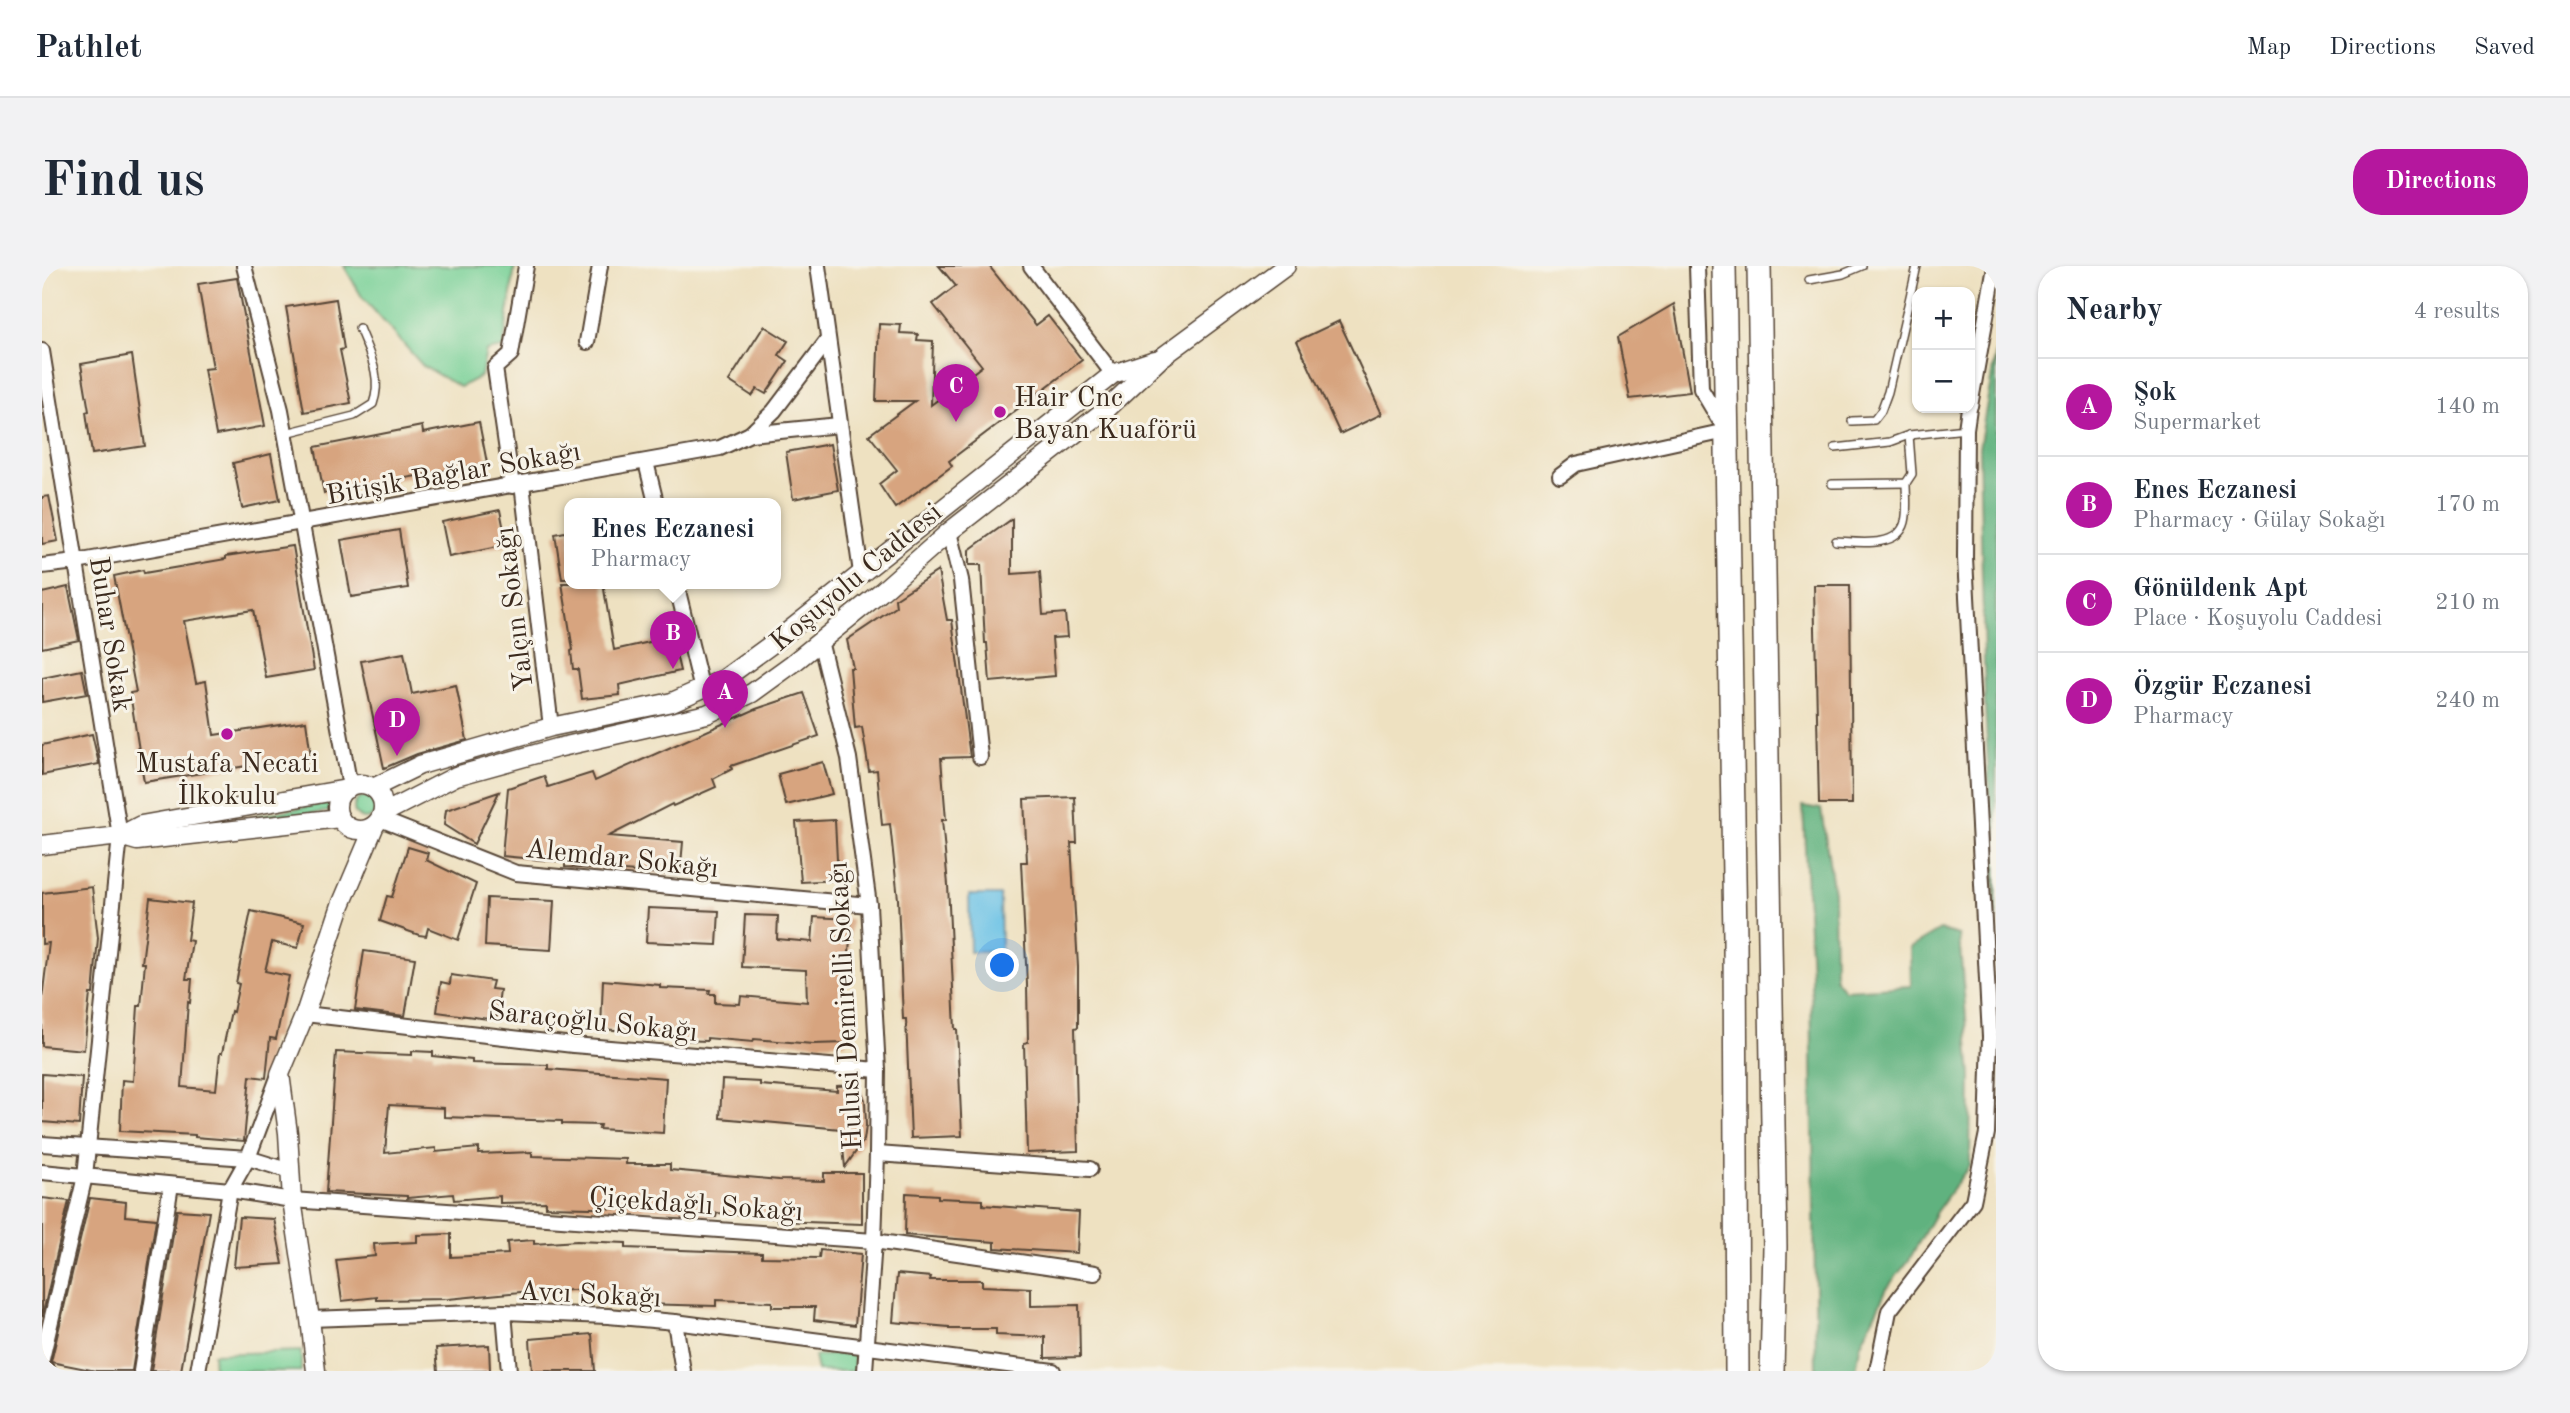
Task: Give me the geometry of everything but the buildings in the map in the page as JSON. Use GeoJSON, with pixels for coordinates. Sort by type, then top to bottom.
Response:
{"type":"FeatureCollection","features":[{"type":"Feature","properties":{"kind":"main road"},"geometry":{"type":"LineString","coordinates":[[1724,266],[1735,938],[1737,1371]]}},
{"type":"Feature","properties":{"kind":"main road"},"geometry":{"type":"LineString","coordinates":[[1759,266],[1775,1247],[1772,1371]]}},
{"type":"Feature","properties":{"kind":"street"},"geometry":{"type":"LineString","coordinates":[[244,266],[285,433],[349,788]]}},
{"type":"Feature","properties":{"kind":"street","name":"Yalçın Sokağı"},"geometry":{"type":"LineString","coordinates":[[526,266],[511,354],[495,368],[517,485],[551,727]]}},
{"type":"Feature","properties":{"kind":"street"},"geometry":{"type":"LineString","coordinates":[[587,342],[600,266]]}},
{"type":"Feature","properties":{"kind":"street"},"geometry":{"type":"LineString","coordinates":[[818,266],[861,573],[881,592]]}},
{"type":"Feature","properties":{"kind":"street"},"geometry":{"type":"LineString","coordinates":[[1031,266],[1113,374]]}},
{"type":"Feature","properties":{"kind":"street","name":"Koşuyolu Caddesi"},"geometry":{"type":"LineString","coordinates":[[379,819],[456,776],[557,748],[707,714],[752,693],[820,642],[949,532],[1109,407],[1161,358],[1286,266]]}},
{"type":"Feature","properties":{"kind":"street"},"geometry":{"type":"LineString","coordinates":[[1560,476],[1576,464],[1726,431],[1701,389],[1697,266]]}},
{"type":"Feature","properties":{"kind":"street"},"geometry":{"type":"LineString","coordinates":[[1975,379],[1995,266]]}},
{"type":"Feature","properties":{"kind":"street","name":"Bitişik Bağlar Sokağı"},"geometry":{"type":"LineString","coordinates":[[42,566],[302,524],[719,448],[750,434],[774,411],[827,341]]}},
{"type":"Feature","properties":{"kind":"street","name":"Buhar Sokak"},"geometry":{"type":"LineString","coordinates":[[42,351],[120,836],[85,1176],[42,1359]]}},
{"type":"Feature","properties":{"kind":"street","name":"Koşuyolu Caddesi"},"geometry":{"type":"LineString","coordinates":[[373,788],[420,765],[551,727],[672,702],[724,679],[766,649],[1113,374],[1161,358]]}},
{"type":"Feature","properties":{"kind":"street"},"geometry":{"type":"LineString","coordinates":[[1877,1371],[1889,1311],[1973,1201],[1987,1133],[1990,1037],[1965,558],[1966,429],[1969,413]]}},
{"type":"Feature","properties":{"kind":"street"},"geometry":{"type":"LineString","coordinates":[[750,434],[839,425]]}},
{"type":"Feature","properties":{"kind":"street"},"geometry":{"type":"LineString","coordinates":[[646,462],[655,498]]}},
{"type":"Feature","properties":{"kind":"street"},"geometry":{"type":"LineString","coordinates":[[949,532],[961,580],[980,757]]}},
{"type":"Feature","properties":{"kind":"street"},"geometry":{"type":"LineString","coordinates":[[677,589],[707,714]]}},
{"type":"Feature","properties":{"kind":"street","name":"Hulusi Demirelli Sokağı"},"geometry":{"type":"LineString","coordinates":[[820,642],[849,758],[869,905],[878,1070],[874,1241],[865,1371]]}},
{"type":"Feature","properties":{"kind":"street"},"geometry":{"type":"LineString","coordinates":[[551,727],[557,748]]}},
{"type":"Feature","properties":{"kind":"street"},"geometry":{"type":"LineString","coordinates":[[42,845],[120,836],[141,825],[365,785],[373,788],[382,801],[379,819],[341,905],[305,1014],[248,1158],[230,1190],[198,1371]]}},
{"type":"Feature","properties":{"kind":"street"},"geometry":{"type":"LineString","coordinates":[[349,788],[339,799],[337,807],[345,824],[355,830],[368,829],[379,819]]}},
{"type":"Feature","properties":{"kind":"street"},"geometry":{"type":"LineString","coordinates":[[120,836],[137,841],[340,818]]}},
{"type":"Feature","properties":{"kind":"street","name":"Alemdar Sokağı"},"geometry":{"type":"LineString","coordinates":[[379,819],[516,873],[869,905]]}},
{"type":"Feature","properties":{"kind":"street"},"geometry":{"type":"LineString","coordinates":[[341,905],[355,830]]}},
{"type":"Feature","properties":{"kind":"street","name":"Saraçoğlu Sokağı"},"geometry":{"type":"LineString","coordinates":[[305,1014],[573,1045],[878,1070]]}},
{"type":"Feature","properties":{"kind":"street"},"geometry":{"type":"LineString","coordinates":[[280,1074],[292,1200],[316,1371]]}},
{"type":"Feature","properties":{"kind":"street"},"geometry":{"type":"LineString","coordinates":[[42,1144],[248,1158],[290,1171]]}},
{"type":"Feature","properties":{"kind":"street"},"geometry":{"type":"LineString","coordinates":[[877,1154],[1090,1169]]}},
{"type":"Feature","properties":{"kind":"street","name":"Çiçekdağlı Sokağı"},"geometry":{"type":"LineString","coordinates":[[42,1172],[230,1190],[292,1200],[874,1241],[1094,1273]]}},
{"type":"Feature","properties":{"kind":"street"},"geometry":{"type":"LineString","coordinates":[[141,1371],[171,1185]]}},
{"type":"Feature","properties":{"kind":"street"},"geometry":{"type":"LineString","coordinates":[[504,1312],[509,1371]]}},
{"type":"Feature","properties":{"kind":"street","name":"Avcı Sokağı"},"geometry":{"type":"LineString","coordinates":[[310,1319],[504,1312],[608,1316],[675,1322],[1054,1371]]}},
{"type":"Feature","properties":{"kind":"street"},"geometry":{"type":"LineString","coordinates":[[675,1322],[683,1371]]}},
{"type":"Feature","properties":{"kind":"street"},"geometry":{"type":"LineString","coordinates":[[42,1370],[48,1371]]}},
{"type":"Feature","properties":{"kind":"lane"},"geometry":{"type":"LineString","coordinates":[[1809,280],[1843,274],[1862,266]]}},
{"type":"Feature","properties":{"kind":"lane"},"geometry":{"type":"LineString","coordinates":[[1852,421],[1874,420],[1881,411],[1888,392],[1917,266]]}},
{"type":"Feature","properties":{"kind":"lane"},"geometry":{"type":"LineString","coordinates":[[285,433],[354,416],[373,404],[376,370],[359,328]]}},
{"type":"Feature","properties":{"kind":"lane"},"geometry":{"type":"LineString","coordinates":[[1835,448],[1890,442],[1909,435],[1966,429]]}},
{"type":"Feature","properties":{"kind":"lane"},"geometry":{"type":"LineString","coordinates":[[1836,541],[1875,542],[1893,537],[1903,529],[1906,519],[1906,483],[1912,474],[1909,435]]}},
{"type":"Feature","properties":{"kind":"lane"},"geometry":{"type":"LineString","coordinates":[[1832,484],[1906,483]]}},
{"type":"Feature","properties":{"kind":"green space"},"geometry":{"type":"Polygon","coordinates":[[[344,266],[515,266],[503,348],[486,351],[481,376],[460,387],[423,366],[362,297],[344,266]]]}},
{"type":"Feature","properties":{"kind":"green space"},"geometry":{"type":"Polygon","coordinates":[[[1996,351],[1996,920],[1985,705],[1979,448],[1996,351]]]}},
{"type":"Feature","properties":{"kind":"green space"},"geometry":{"type":"Polygon","coordinates":[[[365,797],[373,800],[376,808],[373,816],[365,819],[357,816],[354,808],[357,800],[365,797]]]}},
{"type":"Feature","properties":{"kind":"green space"},"geometry":{"type":"Polygon","coordinates":[[[334,802],[334,811],[254,819],[254,816],[334,802]]]}},
{"type":"Feature","properties":{"kind":"green space"},"geometry":{"type":"Polygon","coordinates":[[[1803,806],[1821,809],[1834,893],[1835,979],[1845,990],[1911,986],[1910,948],[1940,930],[1959,935],[1971,1076],[1970,1165],[1936,1212],[1909,1260],[1887,1288],[1860,1346],[1856,1371],[1816,1371],[1811,974],[1803,806]]]}},
{"type":"Feature","properties":{"kind":"green space"},"geometry":{"type":"Polygon","coordinates":[[[301,1351],[301,1371],[214,1371],[213,1354],[301,1351]]]}},
{"type":"Feature","properties":{"kind":"green space"},"geometry":{"type":"Polygon","coordinates":[[[854,1353],[854,1371],[817,1371],[814,1356],[854,1353]]]}},
{"type":"Feature","properties":{"kind":"water"},"geometry":{"type":"Polygon","coordinates":[[[969,895],[1000,895],[1001,952],[970,952],[969,895]]]}},
{"type":"Feature","properties":{"kind":"place","name":"Hair Cnc Bayan Kuaförü"},"geometry":{"type":"Point","coordinates":[1000,412]}},
{"type":"Feature","properties":{"kind":"place","name":"Gönüldenk Apt"},"geometry":{"type":"Point","coordinates":[956,422]}},
{"type":"Feature","properties":{"kind":"place","name":"Enes Eczanesi"},"geometry":{"type":"Point","coordinates":[673,669]}},
{"type":"Feature","properties":{"kind":"place","name":"Şok"},"geometry":{"type":"Point","coordinates":[725,728]}},
{"type":"Feature","properties":{"kind":"place","name":"Mustafa Necati İlkokulu"},"geometry":{"type":"Point","coordinates":[227,734]}},
{"type":"Feature","properties":{"kind":"place","name":"Özgür Eczanesi"},"geometry":{"type":"Point","coordinates":[397,756]}}]}
